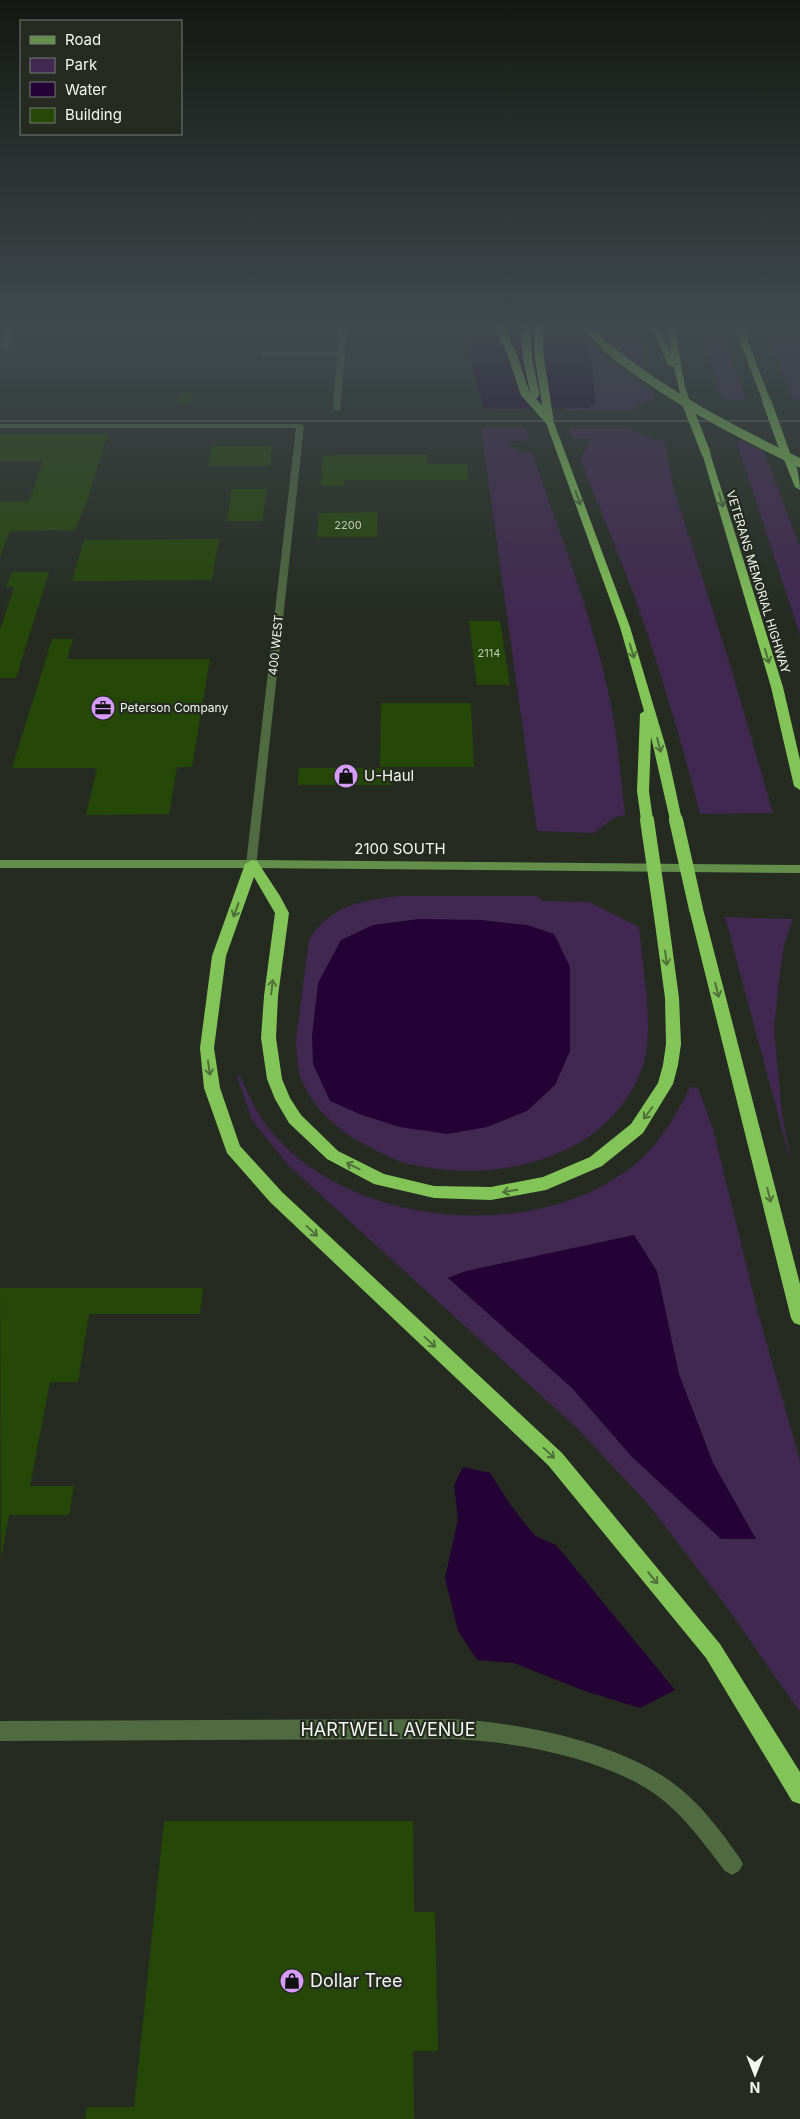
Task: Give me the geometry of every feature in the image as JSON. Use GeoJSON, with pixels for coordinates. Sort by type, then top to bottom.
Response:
{"type":"FeatureCollection","features":[{"type":"Feature","properties":{"kind":"highway"},"geometry":{"type":"LineString","coordinates":[[552,427],[625,628],[661,751],[696,909],[800,1318]]}},
{"type":"Feature","properties":{"kind":"highway","name":"VETERANS MEMORIAL HIGHWAY"},"geometry":{"type":"LineString","coordinates":[[696,427],[706,453],[777,687],[800,786]]}},
{"type":"Feature","properties":{"kind":"highway"},"geometry":{"type":"LineString","coordinates":[[728,427],[800,463]]}},
{"type":"Feature","properties":{"kind":"highway"},"geometry":{"type":"LineString","coordinates":[[776,427],[800,487]]}},
{"type":"Feature","properties":{"kind":"highway"},"geometry":{"type":"LineString","coordinates":[[252,864],[282,912],[269,1016],[268,1047],[270,1065],[291,1113],[309,1135],[344,1162],[389,1182],[433,1192],[466,1194],[500,1193],[551,1182],[583,1169],[602,1158],[626,1138],[645,1117],[662,1092],[671,1069],[674,1052],[672,1009],[643,791],[646,698]]}},
{"type":"Feature","properties":{"kind":"highway"},"geometry":{"type":"LineString","coordinates":[[252,864],[218,956],[207,1048],[212,1088],[233,1149],[276,1197],[555,1459],[713,1651],[800,1793]]}},
{"type":"Feature","properties":{"kind":"main road","name":"2100 SOUTH"},"geometry":{"type":"LineString","coordinates":[[0,864],[252,864],[800,869]]}},
{"type":"Feature","properties":{"kind":"street","name":"400 WEST"},"geometry":{"type":"LineString","coordinates":[[252,864],[300,427]]}},
{"type":"Feature","properties":{"kind":"street","name":"HARTWELL AVENUE"},"geometry":{"type":"LineString","coordinates":[[0,1731],[451,1729],[508,1733],[596,1756],[630,1768],[666,1790],[704,1825],[732,1864]]}},
{"type":"Feature","properties":{"kind":"green space"},"geometry":{"type":"Polygon","coordinates":[[[481,428],[525,428],[530,440],[513,441],[507,444],[523,453],[532,453],[600,656],[613,718],[625,815],[615,817],[594,833],[537,831],[481,428]]]}},
{"type":"Feature","properties":{"kind":"green space"},"geometry":{"type":"Polygon","coordinates":[[[570,429],[630,429],[658,441],[664,441],[674,490],[731,668],[773,813],[700,814],[669,702],[643,619],[580,458],[591,439],[574,439],[570,429]]]}},
{"type":"Feature","properties":{"kind":"green space"},"geometry":{"type":"Polygon","coordinates":[[[736,441],[742,441],[764,452],[800,547],[800,635],[736,441]]]}},
{"type":"Feature","properties":{"kind":"green space"},"geometry":{"type":"Polygon","coordinates":[[[403,896],[537,896],[542,901],[589,902],[639,927],[648,1016],[646,1051],[643,1066],[627,1097],[606,1123],[579,1143],[548,1157],[515,1166],[481,1170],[447,1170],[408,1164],[396,1160],[358,1141],[329,1120],[307,1092],[299,1071],[297,1056],[296,1040],[309,940],[317,928],[338,911],[362,902],[403,896]]]}},
{"type":"Feature","properties":{"kind":"green space"},"geometry":{"type":"Polygon","coordinates":[[[725,917],[793,919],[784,946],[774,1030],[782,1113],[791,1163],[725,917]]]}},
{"type":"Feature","properties":{"kind":"green space"},"geometry":{"type":"Polygon","coordinates":[[[237,1076],[240,1076],[264,1123],[304,1163],[348,1189],[397,1206],[449,1214],[502,1214],[554,1205],[601,1187],[641,1159],[649,1151],[669,1125],[690,1087],[698,1088],[713,1129],[757,1309],[800,1461],[800,1712],[724,1603],[648,1504],[578,1429],[288,1165],[252,1120],[237,1076]]]}},
{"type":"Feature","properties":{"kind":"water"},"geometry":{"type":"Polygon","coordinates":[[[419,919],[481,920],[527,925],[554,934],[570,967],[570,1051],[555,1085],[527,1111],[487,1127],[447,1134],[400,1127],[362,1115],[330,1101],[313,1064],[312,1036],[318,983],[341,940],[373,925],[419,919]]]}},
{"type":"Feature","properties":{"kind":"water"},"geometry":{"type":"Polygon","coordinates":[[[634,1235],[657,1271],[679,1374],[713,1463],[756,1539],[721,1539],[632,1457],[572,1388],[448,1278],[466,1271],[634,1235]]]}},
{"type":"Feature","properties":{"kind":"water"},"geometry":{"type":"Polygon","coordinates":[[[463,1467],[490,1473],[512,1507],[535,1536],[556,1545],[675,1690],[640,1708],[582,1690],[514,1663],[477,1660],[458,1631],[445,1578],[458,1519],[454,1485],[463,1467]]]}},
{"type":"Feature","properties":{"kind":"building"},"geometry":{"type":"Polygon","coordinates":[[[0,434],[108,434],[87,501],[75,530],[10,531],[0,557],[0,501],[29,501],[43,461],[0,461],[0,434]]]}},
{"type":"Feature","properties":{"kind":"building"},"geometry":{"type":"Polygon","coordinates":[[[212,446],[272,446],[270,466],[208,466],[212,446]]]}},
{"type":"Feature","properties":{"kind":"building"},"geometry":{"type":"Polygon","coordinates":[[[427,455],[427,464],[467,464],[468,480],[344,480],[344,486],[321,486],[323,456],[427,455]]]}},
{"type":"Feature","properties":{"kind":"building"},"geometry":{"type":"Polygon","coordinates":[[[232,489],[267,489],[262,521],[227,521],[232,489]]]}},
{"type":"Feature","properties":{"kind":"building"},"geometry":{"type":"Polygon","coordinates":[[[378,512],[377,537],[317,537],[319,513],[378,512]]]}},
{"type":"Feature","properties":{"kind":"building"},"geometry":{"type":"Polygon","coordinates":[[[219,539],[212,580],[72,581],[84,540],[219,539]]]}},
{"type":"Feature","properties":{"kind":"building"},"geometry":{"type":"Polygon","coordinates":[[[12,572],[49,572],[16,678],[0,678],[0,630],[14,587],[6,587],[12,572]]]}},
{"type":"Feature","properties":{"kind":"building"},"geometry":{"type":"Polygon","coordinates":[[[469,621],[500,621],[510,685],[477,685],[469,621]]]}},
{"type":"Feature","properties":{"kind":"building"},"geometry":{"type":"Polygon","coordinates":[[[52,639],[73,639],[67,659],[210,659],[192,767],[177,767],[169,814],[86,815],[97,768],[12,768],[52,639]]]}},
{"type":"Feature","properties":{"kind":"building"},"geometry":{"type":"Polygon","coordinates":[[[381,703],[471,703],[474,767],[380,767],[381,703]]]}},
{"type":"Feature","properties":{"kind":"building","name":"U-Haul"},"geometry":{"type":"Polygon","coordinates":[[[299,768],[393,768],[393,785],[298,785],[299,768]]]}},
{"type":"Feature","properties":{"kind":"building"},"geometry":{"type":"Polygon","coordinates":[[[0,1288],[203,1288],[200,1314],[89,1314],[78,1382],[50,1382],[30,1486],[74,1486],[69,1515],[9,1515],[1,1559],[0,1288]]]}},
{"type":"Feature","properties":{"kind":"building","name":"Dollar Tree"},"geometry":{"type":"Polygon","coordinates":[[[164,1821],[413,1821],[414,1912],[435,1912],[438,2051],[413,2051],[414,2119],[85,2119],[87,2107],[134,2107],[164,1821]]]}},
{"type":"Feature","properties":{"kind":"place","name":"Peterson Company"},"geometry":{"type":"Point","coordinates":[103,708]}},
{"type":"Feature","properties":{"kind":"place","name":"U-Haul"},"geometry":{"type":"Point","coordinates":[346,776]}},
{"type":"Feature","properties":{"kind":"place","name":"Dollar Tree"},"geometry":{"type":"Point","coordinates":[292,1981]}}]}
